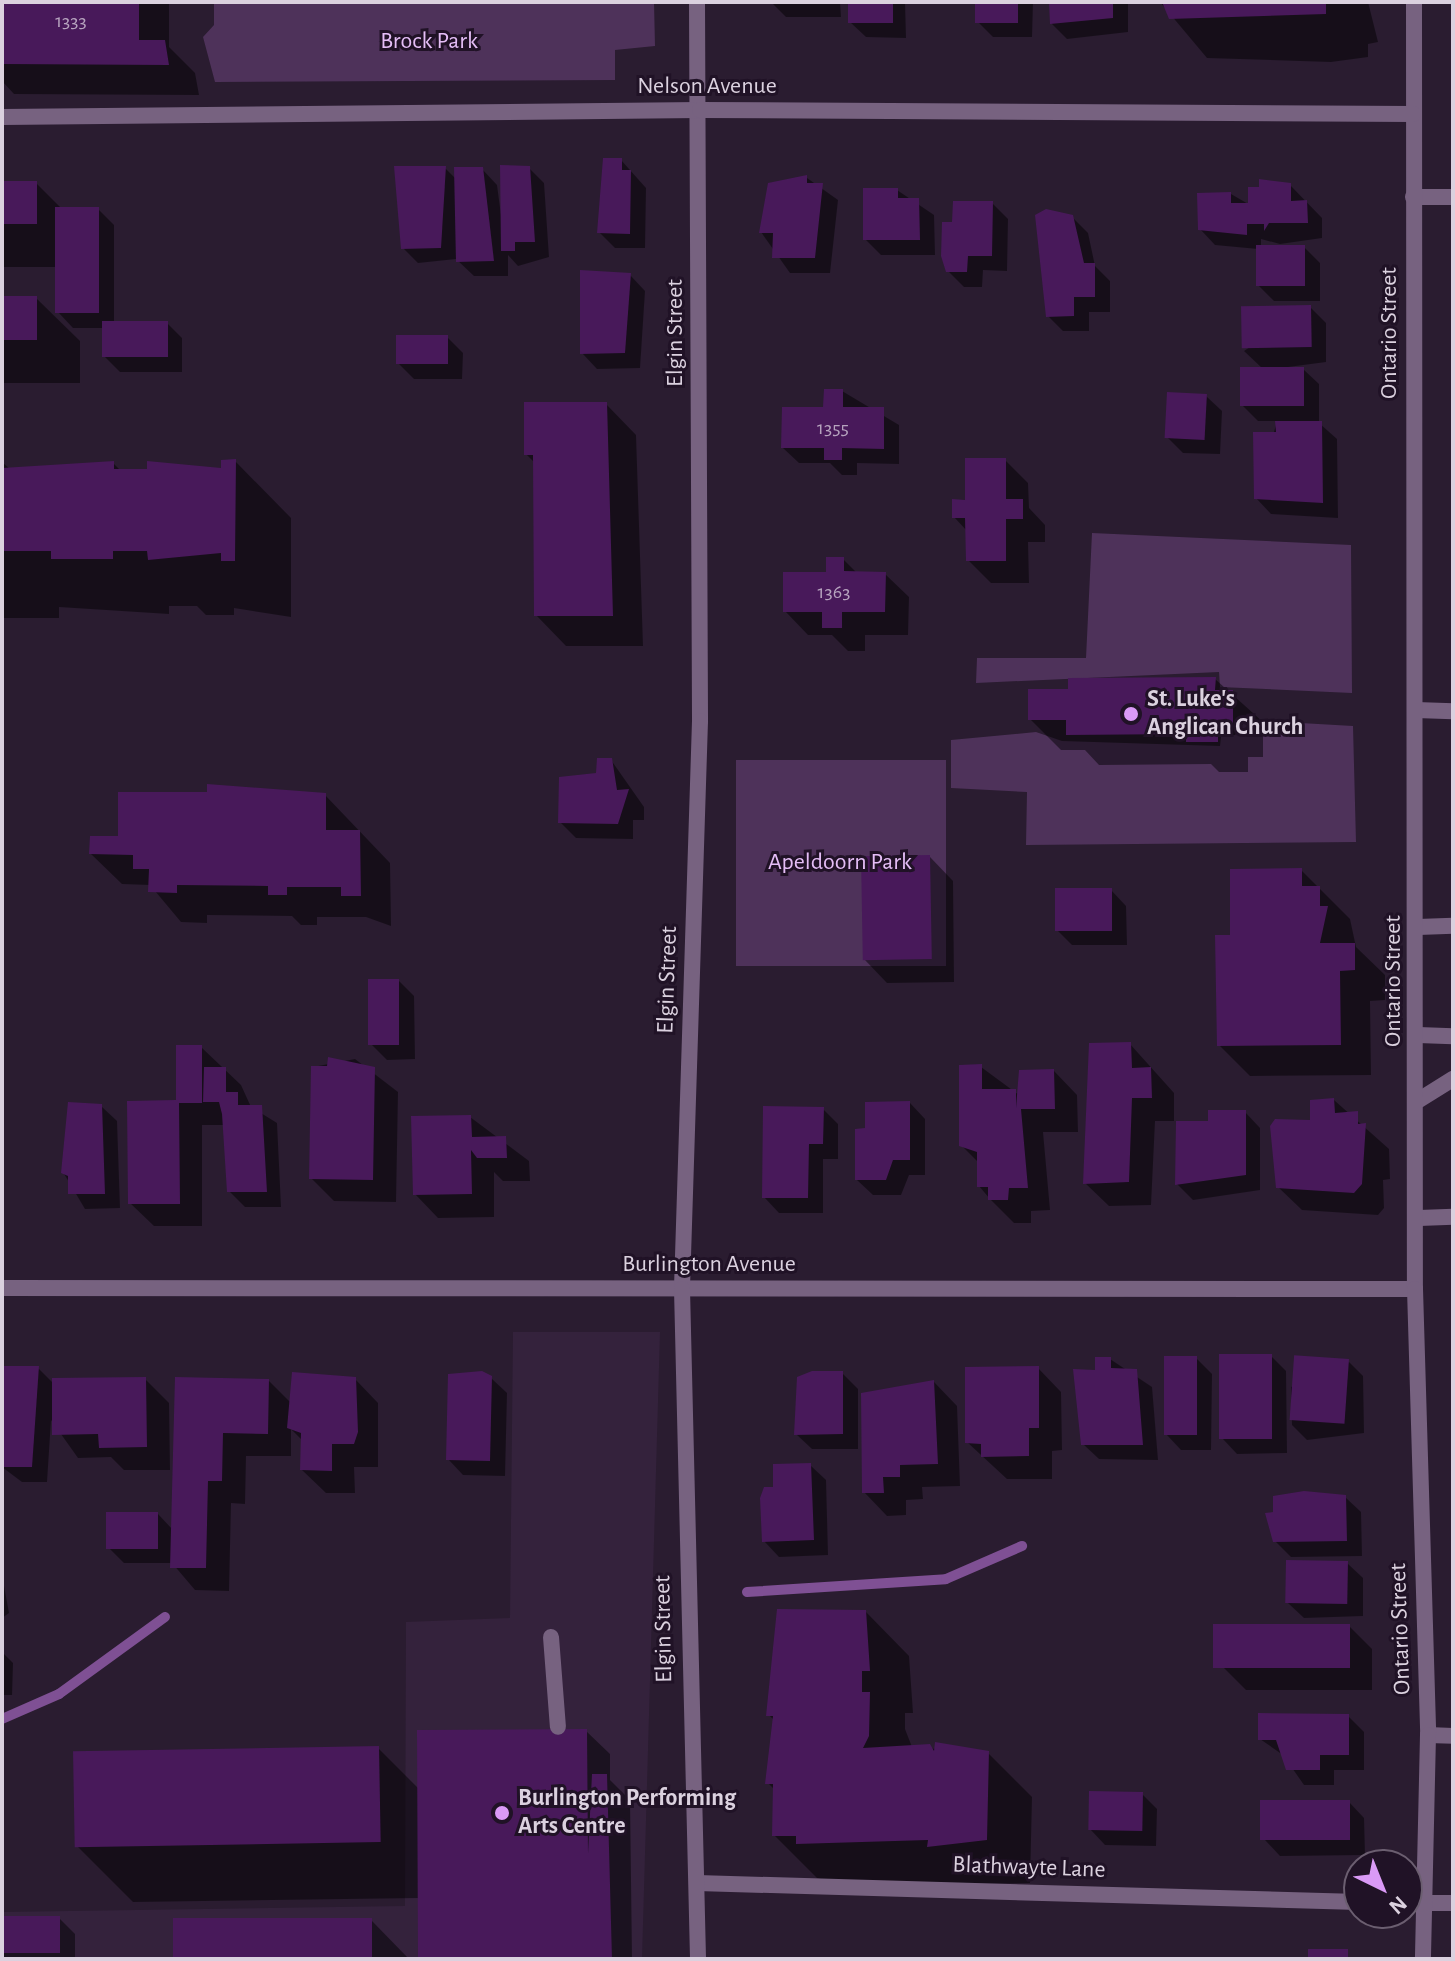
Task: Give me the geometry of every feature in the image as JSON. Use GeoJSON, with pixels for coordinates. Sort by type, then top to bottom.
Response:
{"type":"FeatureCollection","features":[{"type":"Feature","properties":{"kind":"street","name":"Elgin Street"},"geometry":{"type":"LineString","coordinates":[[697,2],[700,110],[700,721],[682,1289],[698,1959]]}},
{"type":"Feature","properties":{"kind":"street","name":"Ontario Street"},"geometry":{"type":"LineString","coordinates":[[1414,2],[1419,1100],[1419,1218],[1415,1289],[1428,1735],[1418,1849]]}},
{"type":"Feature","properties":{"kind":"street","name":"Nelson Avenue"},"geometry":{"type":"LineString","coordinates":[[2,117],[700,110],[1413,114]]}},
{"type":"Feature","properties":{"kind":"street"},"geometry":{"type":"LineString","coordinates":[[1413,197],[1453,197]]}},
{"type":"Feature","properties":{"kind":"street"},"geometry":{"type":"LineString","coordinates":[[1416,710],[1453,711]]}},
{"type":"Feature","properties":{"kind":"street"},"geometry":{"type":"LineString","coordinates":[[1418,927],[1453,926]]}},
{"type":"Feature","properties":{"kind":"street"},"geometry":{"type":"LineString","coordinates":[[1418,1035],[1453,1036]]}},
{"type":"Feature","properties":{"kind":"street"},"geometry":{"type":"LineString","coordinates":[[1419,1100],[1453,1079]]}},
{"type":"Feature","properties":{"kind":"street"},"geometry":{"type":"LineString","coordinates":[[1419,1218],[1453,1217]]}},
{"type":"Feature","properties":{"kind":"street","name":"Burlington Avenue"},"geometry":{"type":"LineString","coordinates":[[2,1288],[1415,1289]]}},
{"type":"Feature","properties":{"kind":"street"},"geometry":{"type":"LineString","coordinates":[[551,1637],[558,1727]]}},
{"type":"Feature","properties":{"kind":"street"},"geometry":{"type":"LineString","coordinates":[[1428,1735],[1453,1736]]}},
{"type":"Feature","properties":{"kind":"street","name":"Blathwayte Lane"},"geometry":{"type":"LineString","coordinates":[[697,1883],[1343,1902]]}},
{"type":"Feature","properties":{"kind":"street"},"geometry":{"type":"LineString","coordinates":[[1423,1903],[1453,1903]]}},
{"type":"Feature","properties":{"kind":"street","name":"Ontario Street"},"geometry":{"type":"LineString","coordinates":[[1418,1929],[1423,1959]]}},
{"type":"Feature","properties":{"kind":"shaded area"},"geometry":{"type":"Polygon","coordinates":[[[513,1332],[660,1332],[642,1959],[2,1959],[2,1912],[405,1906],[406,1622],[510,1618],[513,1332]]]}},
{"type":"Feature","properties":{"kind":"green space","name":"Brock Park"},"geometry":{"type":"Polygon","coordinates":[[[214,2],[654,2],[655,46],[615,50],[615,80],[215,82],[203,37],[214,25],[214,2]]]}},
{"type":"Feature","properties":{"kind":"green space"},"geometry":{"type":"Polygon","coordinates":[[[1092,533],[1351,545],[1352,693],[1220,687],[1219,672],[976,683],[977,658],[1086,658],[1092,533]]]}},
{"type":"Feature","properties":{"kind":"green space"},"geometry":{"type":"Polygon","coordinates":[[[1246,720],[1353,726],[1356,842],[1026,845],[1027,792],[951,788],[951,740],[1036,732],[1062,741],[1220,746],[1221,737],[1235,735],[1246,720]]]}},
{"type":"Feature","properties":{"kind":"green space","name":"Apeldoorn Park"},"geometry":{"type":"Polygon","coordinates":[[[736,760],[946,760],[946,966],[736,966],[736,760]]]}},
{"type":"Feature","properties":{"kind":"building"},"geometry":{"type":"Polygon","coordinates":[[[2,2],[139,2],[139,40],[165,40],[169,65],[2,64],[2,2]]]}},
{"type":"Feature","properties":{"kind":"building"},"geometry":{"type":"Polygon","coordinates":[[[848,2],[893,2],[893,23],[848,23],[848,2]]]}},
{"type":"Feature","properties":{"kind":"building"},"geometry":{"type":"Polygon","coordinates":[[[975,2],[1018,2],[1018,23],[975,23],[975,2]]]}},
{"type":"Feature","properties":{"kind":"building"},"geometry":{"type":"Polygon","coordinates":[[[1049,2],[1113,2],[1113,18],[1050,24],[1049,2]]]}},
{"type":"Feature","properties":{"kind":"building"},"geometry":{"type":"Polygon","coordinates":[[[1162,2],[1326,2],[1326,14],[1169,19],[1162,2]]]}},
{"type":"Feature","properties":{"kind":"building"},"geometry":{"type":"Polygon","coordinates":[[[603,158],[622,158],[622,170],[631,170],[630,234],[597,233],[603,158]]]}},
{"type":"Feature","properties":{"kind":"building"},"geometry":{"type":"Polygon","coordinates":[[[500,165],[530,166],[535,242],[515,242],[515,251],[501,251],[500,165]]]}},
{"type":"Feature","properties":{"kind":"building"},"geometry":{"type":"Polygon","coordinates":[[[394,166],[446,166],[441,248],[401,249],[394,166]]]}},
{"type":"Feature","properties":{"kind":"building"},"geometry":{"type":"Polygon","coordinates":[[[454,167],[483,167],[494,261],[456,262],[454,167]]]}},
{"type":"Feature","properties":{"kind":"building"},"geometry":{"type":"Polygon","coordinates":[[[807,175],[807,183],[823,183],[815,258],[772,258],[773,233],[759,233],[768,183],[807,175]]]}},
{"type":"Feature","properties":{"kind":"building"},"geometry":{"type":"Polygon","coordinates":[[[1259,179],[1291,183],[1291,201],[1307,200],[1308,223],[1269,223],[1264,231],[1264,224],[1247,224],[1247,235],[1198,230],[1197,193],[1231,192],[1231,203],[1248,203],[1248,187],[1259,187],[1259,179]]]}},
{"type":"Feature","properties":{"kind":"building"},"geometry":{"type":"Polygon","coordinates":[[[2,181],[37,181],[37,224],[2,224],[2,181]]]}},
{"type":"Feature","properties":{"kind":"building"},"geometry":{"type":"Polygon","coordinates":[[[863,188],[898,188],[898,198],[919,198],[920,240],[863,240],[863,188]]]}},
{"type":"Feature","properties":{"kind":"building"},"geometry":{"type":"Polygon","coordinates":[[[953,201],[993,201],[992,256],[968,256],[967,272],[946,272],[941,256],[942,222],[952,222],[953,201]]]}},
{"type":"Feature","properties":{"kind":"building"},"geometry":{"type":"Polygon","coordinates":[[[55,207],[99,207],[99,313],[55,313],[55,207]]]}},
{"type":"Feature","properties":{"kind":"building"},"geometry":{"type":"Polygon","coordinates":[[[1046,209],[1073,215],[1084,263],[1095,263],[1095,297],[1074,297],[1074,316],[1046,317],[1035,215],[1046,209]]]}},
{"type":"Feature","properties":{"kind":"building"},"geometry":{"type":"Polygon","coordinates":[[[1256,245],[1305,245],[1305,286],[1256,286],[1256,245]]]}},
{"type":"Feature","properties":{"kind":"building"},"geometry":{"type":"Polygon","coordinates":[[[580,270],[631,273],[625,353],[580,354],[580,270]]]}},
{"type":"Feature","properties":{"kind":"building"},"geometry":{"type":"Polygon","coordinates":[[[2,296],[37,296],[37,340],[2,340],[2,296]]]}},
{"type":"Feature","properties":{"kind":"building"},"geometry":{"type":"Polygon","coordinates":[[[1311,305],[1312,347],[1242,348],[1241,306],[1311,305]]]}},
{"type":"Feature","properties":{"kind":"building"},"geometry":{"type":"Polygon","coordinates":[[[102,321],[168,321],[168,357],[102,357],[102,321]]]}},
{"type":"Feature","properties":{"kind":"building"},"geometry":{"type":"Polygon","coordinates":[[[396,335],[448,335],[448,364],[396,364],[396,335]]]}},
{"type":"Feature","properties":{"kind":"building"},"geometry":{"type":"Polygon","coordinates":[[[1240,367],[1304,367],[1304,406],[1240,406],[1240,367]]]}},
{"type":"Feature","properties":{"kind":"building"},"geometry":{"type":"Polygon","coordinates":[[[824,389],[843,389],[843,407],[884,407],[884,449],[842,448],[842,460],[824,460],[824,448],[781,448],[782,407],[823,407],[824,389]]]}},
{"type":"Feature","properties":{"kind":"building"},"geometry":{"type":"Polygon","coordinates":[[[1167,392],[1207,394],[1205,440],[1165,438],[1167,392]]]}},
{"type":"Feature","properties":{"kind":"building"},"geometry":{"type":"Polygon","coordinates":[[[524,402],[607,402],[613,616],[534,616],[533,455],[524,455],[524,402]]]}},
{"type":"Feature","properties":{"kind":"building"},"geometry":{"type":"Polygon","coordinates":[[[1275,421],[1322,421],[1323,503],[1254,499],[1253,432],[1276,432],[1275,421]]]}},
{"type":"Feature","properties":{"kind":"building"},"geometry":{"type":"Polygon","coordinates":[[[965,458],[1006,458],[1006,499],[1023,499],[1023,519],[1006,519],[1006,561],[966,561],[965,518],[952,518],[952,499],[965,500],[965,458]]]}},
{"type":"Feature","properties":{"kind":"building"},"geometry":{"type":"Polygon","coordinates":[[[236,459],[235,561],[221,561],[221,553],[148,560],[147,551],[113,551],[113,559],[51,559],[51,551],[2,551],[2,468],[114,461],[114,469],[147,469],[147,461],[221,468],[221,460],[236,459]]]}},
{"type":"Feature","properties":{"kind":"building"},"geometry":{"type":"Polygon","coordinates":[[[826,557],[844,557],[844,571],[886,572],[885,612],[842,612],[842,628],[822,628],[822,612],[783,612],[783,572],[826,572],[826,557]]]}},
{"type":"Feature","properties":{"kind":"building","name":"St. Luke's Anglican Church"},"geometry":{"type":"Polygon","coordinates":[[[1216,677],[1215,690],[1233,690],[1233,727],[1218,727],[1218,742],[1186,742],[1186,734],[1066,735],[1066,720],[1028,720],[1028,689],[1068,689],[1068,678],[1216,677]]]}},
{"type":"Feature","properties":{"kind":"building"},"geometry":{"type":"Polygon","coordinates":[[[597,758],[612,758],[617,790],[629,789],[618,824],[558,823],[559,777],[596,773],[597,758]]]}},
{"type":"Feature","properties":{"kind":"building"},"geometry":{"type":"Polygon","coordinates":[[[207,784],[326,793],[326,830],[360,830],[361,896],[341,896],[341,887],[287,887],[287,895],[268,895],[268,886],[177,885],[177,893],[148,892],[149,869],[133,869],[133,855],[89,854],[90,836],[118,836],[118,792],[207,792],[207,784]]]}},
{"type":"Feature","properties":{"kind":"building"},"geometry":{"type":"Polygon","coordinates":[[[930,855],[932,959],[863,960],[861,856],[930,855]]]}},
{"type":"Feature","properties":{"kind":"building"},"geometry":{"type":"Polygon","coordinates":[[[1302,868],[1302,886],[1320,886],[1320,906],[1328,906],[1320,943],[1355,943],[1355,970],[1340,971],[1341,1045],[1217,1046],[1215,935],[1230,935],[1230,869],[1302,868]]]}},
{"type":"Feature","properties":{"kind":"building"},"geometry":{"type":"Polygon","coordinates":[[[1055,888],[1112,888],[1112,931],[1055,931],[1055,888]]]}},
{"type":"Feature","properties":{"kind":"building"},"geometry":{"type":"Polygon","coordinates":[[[368,979],[399,979],[399,1045],[368,1045],[368,979]]]}},
{"type":"Feature","properties":{"kind":"building"},"geometry":{"type":"Polygon","coordinates":[[[1131,1042],[1132,1068],[1151,1067],[1152,1098],[1132,1098],[1129,1182],[1083,1184],[1089,1043],[1131,1042]]]}},
{"type":"Feature","properties":{"kind":"building"},"geometry":{"type":"Polygon","coordinates":[[[176,1045],[202,1045],[202,1103],[179,1103],[180,1204],[128,1204],[127,1101],[176,1100],[176,1045]]]}},
{"type":"Feature","properties":{"kind":"building"},"geometry":{"type":"Polygon","coordinates":[[[328,1057],[375,1067],[373,1180],[309,1179],[311,1066],[327,1066],[328,1057]]]}},
{"type":"Feature","properties":{"kind":"building"},"geometry":{"type":"Polygon","coordinates":[[[982,1064],[982,1089],[1016,1089],[1016,1108],[1019,1070],[1054,1069],[1055,1109],[1021,1109],[1028,1188],[1009,1188],[1008,1200],[988,1200],[988,1187],[977,1187],[977,1152],[959,1146],[959,1065],[982,1064]]]}},
{"type":"Feature","properties":{"kind":"building"},"geometry":{"type":"Polygon","coordinates":[[[204,1067],[226,1067],[226,1092],[238,1092],[238,1105],[262,1105],[267,1192],[227,1192],[222,1114],[219,1102],[203,1102],[204,1067]]]}},
{"type":"Feature","properties":{"kind":"building"},"geometry":{"type":"Polygon","coordinates":[[[1334,1098],[1335,1113],[1358,1111],[1358,1124],[1366,1123],[1362,1184],[1354,1193],[1276,1188],[1270,1126],[1275,1119],[1310,1120],[1310,1100],[1334,1098]]]}},
{"type":"Feature","properties":{"kind":"building"},"geometry":{"type":"Polygon","coordinates":[[[910,1101],[910,1160],[893,1160],[886,1180],[855,1180],[855,1129],[865,1128],[865,1102],[910,1101]]]}},
{"type":"Feature","properties":{"kind":"building"},"geometry":{"type":"Polygon","coordinates":[[[68,1102],[102,1104],[105,1194],[68,1194],[68,1176],[61,1173],[68,1102]]]}},
{"type":"Feature","properties":{"kind":"building"},"geometry":{"type":"Polygon","coordinates":[[[763,1106],[824,1107],[823,1144],[809,1144],[808,1198],[762,1198],[763,1106]]]}},
{"type":"Feature","properties":{"kind":"building"},"geometry":{"type":"Polygon","coordinates":[[[1208,1110],[1246,1110],[1246,1175],[1175,1185],[1176,1121],[1208,1121],[1208,1110]]]}},
{"type":"Feature","properties":{"kind":"building"},"geometry":{"type":"Polygon","coordinates":[[[471,1115],[472,1137],[506,1136],[507,1158],[477,1158],[471,1150],[472,1194],[413,1195],[411,1116],[471,1115]]]}},
{"type":"Feature","properties":{"kind":"building"},"geometry":{"type":"Polygon","coordinates":[[[1219,1354],[1272,1354],[1272,1439],[1219,1439],[1219,1354]]]}},
{"type":"Feature","properties":{"kind":"building"},"geometry":{"type":"Polygon","coordinates":[[[1294,1355],[1349,1359],[1344,1424],[1290,1420],[1294,1355]]]}},
{"type":"Feature","properties":{"kind":"building"},"geometry":{"type":"Polygon","coordinates":[[[1164,1356],[1197,1356],[1197,1435],[1164,1435],[1164,1356]]]}},
{"type":"Feature","properties":{"kind":"building"},"geometry":{"type":"Polygon","coordinates":[[[1095,1357],[1111,1357],[1111,1368],[1137,1369],[1143,1445],[1081,1445],[1073,1369],[1095,1370],[1095,1357]]]}},
{"type":"Feature","properties":{"kind":"building"},"geometry":{"type":"Polygon","coordinates":[[[2,1366],[39,1366],[32,1467],[4,1467],[2,1366]]]}},
{"type":"Feature","properties":{"kind":"building"},"geometry":{"type":"Polygon","coordinates":[[[1039,1366],[1039,1428],[1029,1428],[1029,1456],[981,1457],[981,1444],[965,1443],[965,1367],[1039,1366]]]}},
{"type":"Feature","properties":{"kind":"building"},"geometry":{"type":"Polygon","coordinates":[[[482,1371],[492,1376],[490,1461],[446,1460],[448,1374],[482,1371]]]}},
{"type":"Feature","properties":{"kind":"building"},"geometry":{"type":"Polygon","coordinates":[[[812,1371],[843,1371],[843,1434],[794,1435],[797,1377],[812,1371]]]}},
{"type":"Feature","properties":{"kind":"building"},"geometry":{"type":"Polygon","coordinates":[[[292,1372],[356,1377],[358,1432],[354,1444],[332,1444],[332,1471],[300,1470],[301,1433],[287,1428],[292,1372]]]}},
{"type":"Feature","properties":{"kind":"building"},"geometry":{"type":"Polygon","coordinates":[[[146,1377],[147,1447],[99,1448],[98,1434],[52,1435],[52,1378],[146,1377]]]}},
{"type":"Feature","properties":{"kind":"building"},"geometry":{"type":"Polygon","coordinates":[[[175,1377],[269,1379],[268,1434],[223,1433],[222,1481],[208,1481],[206,1568],[170,1568],[175,1377]]]}},
{"type":"Feature","properties":{"kind":"building"},"geometry":{"type":"Polygon","coordinates":[[[934,1380],[938,1464],[900,1465],[900,1477],[883,1477],[884,1493],[862,1493],[861,1393],[934,1380]]]}},
{"type":"Feature","properties":{"kind":"building"},"geometry":{"type":"Polygon","coordinates":[[[811,1463],[814,1540],[762,1542],[760,1498],[764,1487],[773,1487],[773,1464],[811,1463]]]}},
{"type":"Feature","properties":{"kind":"building"},"geometry":{"type":"Polygon","coordinates":[[[1304,1491],[1346,1495],[1347,1541],[1273,1542],[1265,1513],[1273,1512],[1273,1496],[1304,1491]]]}},
{"type":"Feature","properties":{"kind":"building"},"geometry":{"type":"Polygon","coordinates":[[[106,1512],[158,1512],[158,1549],[106,1549],[106,1512]]]}},
{"type":"Feature","properties":{"kind":"building"},"geometry":{"type":"Polygon","coordinates":[[[1286,1560],[1348,1561],[1347,1604],[1285,1603],[1286,1560]]]}},
{"type":"Feature","properties":{"kind":"building"},"geometry":{"type":"Polygon","coordinates":[[[777,1609],[866,1610],[870,1671],[862,1671],[862,1692],[870,1692],[869,1736],[863,1748],[930,1744],[934,1751],[935,1742],[989,1751],[987,1840],[927,1847],[928,1840],[796,1844],[796,1836],[772,1836],[773,1784],[765,1784],[773,1716],[766,1716],[777,1609]]]}},
{"type":"Feature","properties":{"kind":"building"},"geometry":{"type":"Polygon","coordinates":[[[1213,1624],[1350,1624],[1350,1668],[1213,1668],[1213,1624]]]}},
{"type":"Feature","properties":{"kind":"building"},"geometry":{"type":"Polygon","coordinates":[[[1258,1713],[1349,1714],[1349,1755],[1320,1755],[1320,1770],[1286,1770],[1276,1740],[1258,1740],[1258,1713]]]}},
{"type":"Feature","properties":{"kind":"building","name":"Burlington Performing Arts Centre"},"geometry":{"type":"Polygon","coordinates":[[[587,1729],[588,1854],[592,1774],[607,1774],[612,1959],[418,1959],[417,1730],[587,1729]]]}},
{"type":"Feature","properties":{"kind":"building"},"geometry":{"type":"Polygon","coordinates":[[[379,1746],[381,1842],[75,1847],[73,1751],[379,1746]]]}},
{"type":"Feature","properties":{"kind":"building"},"geometry":{"type":"Polygon","coordinates":[[[1089,1791],[1143,1792],[1142,1831],[1088,1830],[1089,1791]]]}},
{"type":"Feature","properties":{"kind":"building"},"geometry":{"type":"Polygon","coordinates":[[[1260,1800],[1350,1800],[1350,1840],[1260,1840],[1260,1800]]]}},
{"type":"Feature","properties":{"kind":"building"},"geometry":{"type":"Polygon","coordinates":[[[2,1916],[60,1916],[60,1953],[2,1953],[2,1916]]]}},
{"type":"Feature","properties":{"kind":"building"},"geometry":{"type":"Polygon","coordinates":[[[173,1918],[372,1918],[372,1959],[173,1959],[173,1918]]]}},
{"type":"Feature","properties":{"kind":"building"},"geometry":{"type":"Polygon","coordinates":[[[1308,1949],[1348,1949],[1348,1959],[1308,1959],[1308,1949]]]}},
{"type":"Feature","properties":{"kind":"waterway"},"geometry":{"type":"LineString","coordinates":[[747,1592],[946,1579],[1022,1546]]}},
{"type":"Feature","properties":{"kind":"waterway"},"geometry":{"type":"LineString","coordinates":[[2,1719],[59,1694],[165,1617]]}},
{"type":"Feature","properties":{"kind":"place","name":"St. Luke's Anglican Church"},"geometry":{"type":"Point","coordinates":[1131,714]}},
{"type":"Feature","properties":{"kind":"place","name":"Burlington Performing Arts Centre"},"geometry":{"type":"Point","coordinates":[502,1813]}}]}
